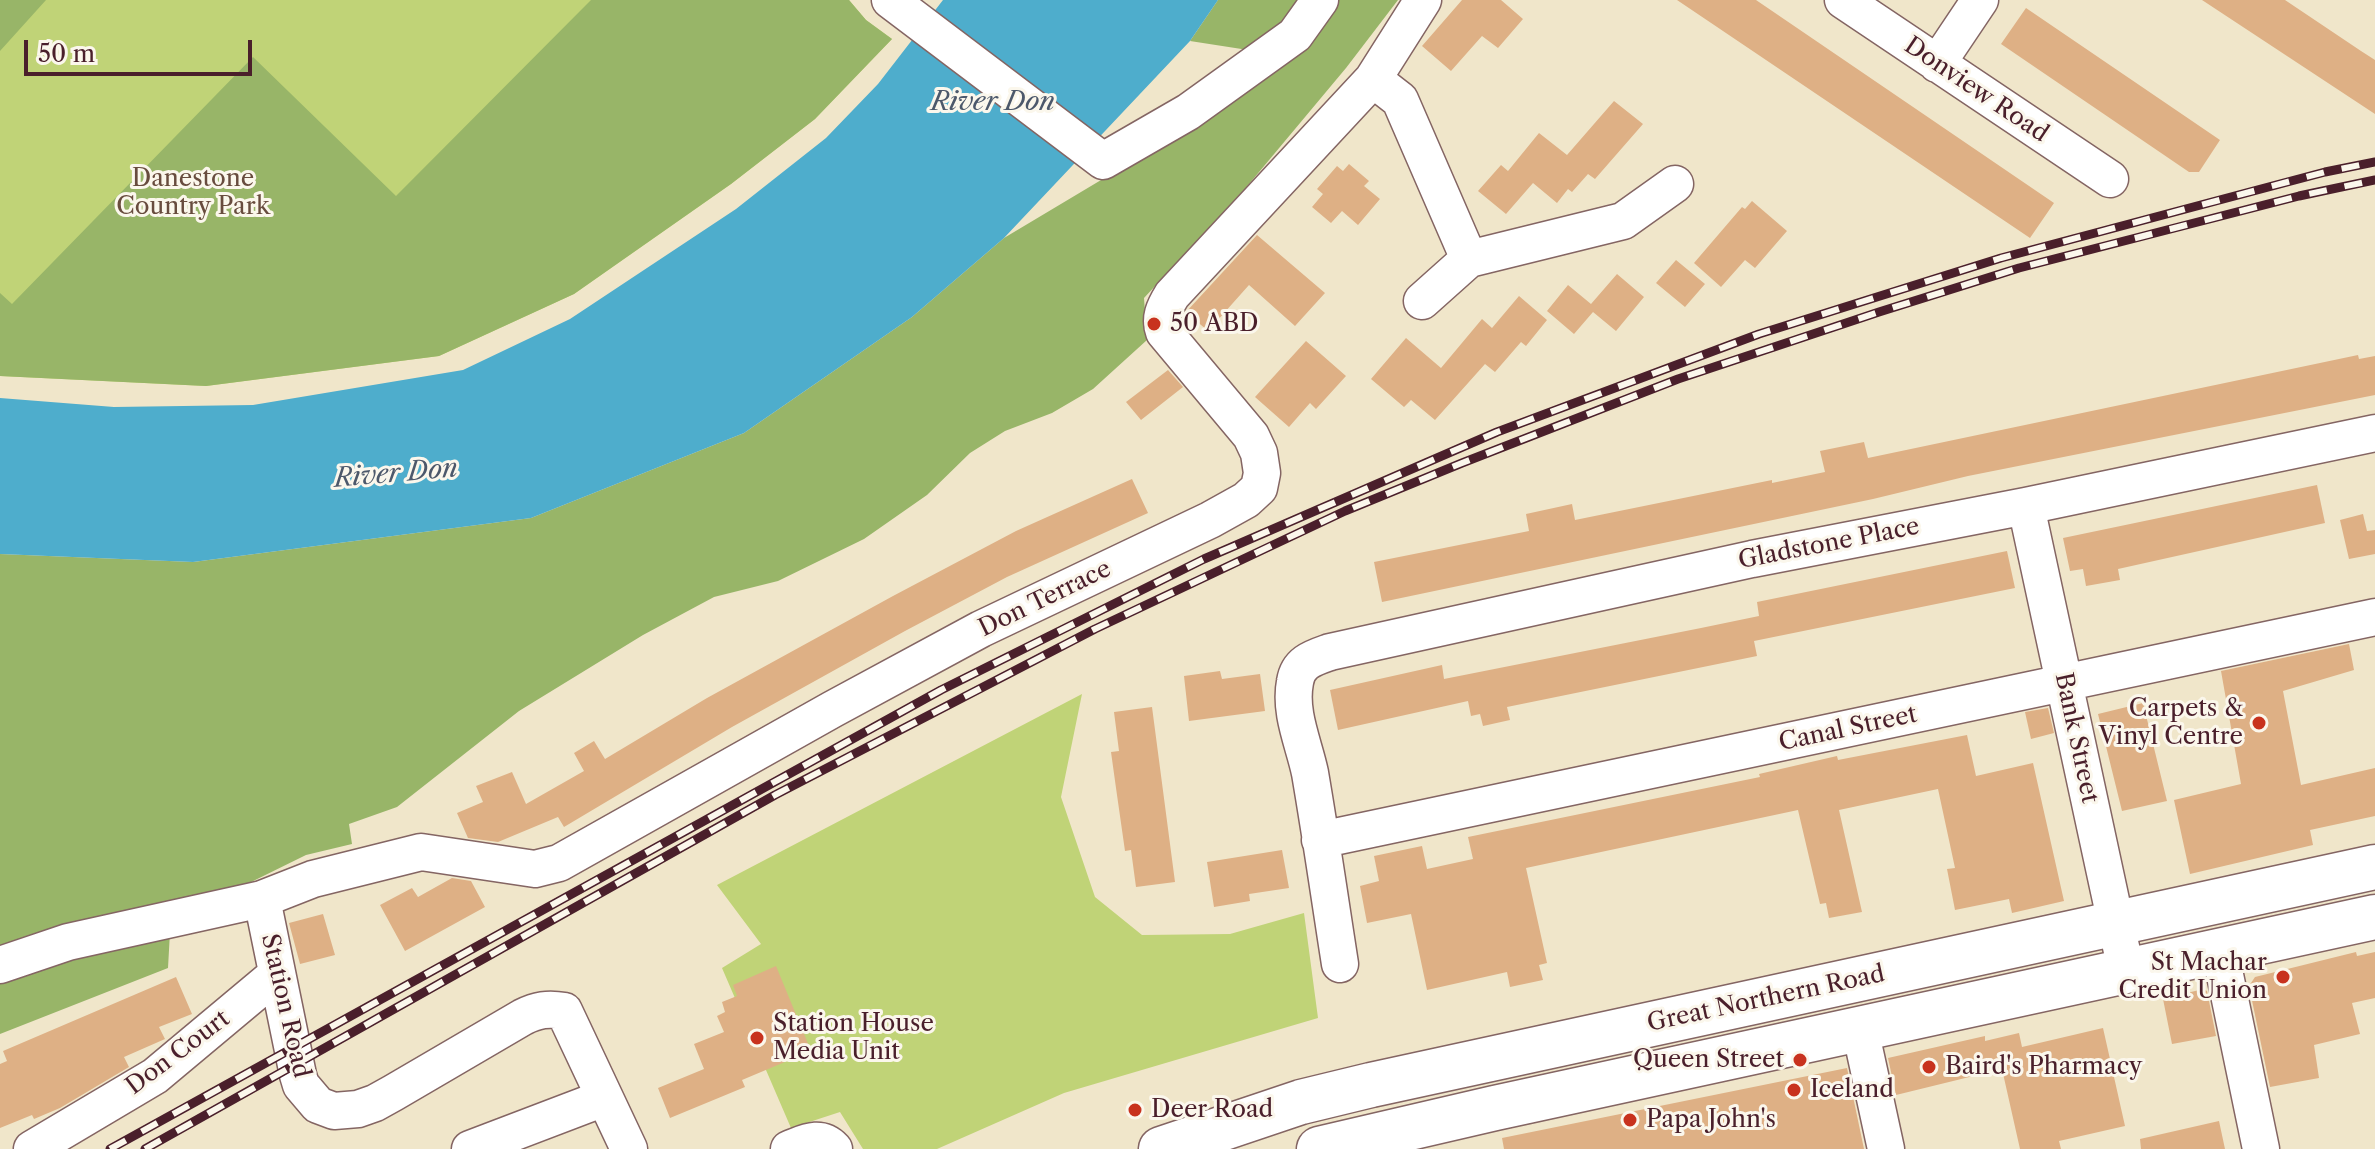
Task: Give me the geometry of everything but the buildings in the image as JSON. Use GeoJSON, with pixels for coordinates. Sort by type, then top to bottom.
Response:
{"type":"FeatureCollection","features":[{"type":"Feature","properties":{"kind":"main road","name":"Great Northern Road"},"geometry":{"type":"LineString","coordinates":[[1161,1149],[1315,1098],[2375,867]]}},
{"type":"Feature","properties":{"kind":"main road"},"geometry":{"type":"LineString","coordinates":[[1319,1149],[2375,917]]}},
{"type":"Feature","properties":{"kind":"street"},"geometry":{"type":"LineString","coordinates":[[890,0],[1103,161],[1188,112],[1295,35],[1320,0]]}},
{"type":"Feature","properties":{"kind":"street","name":"Don Terrace"},"geometry":{"type":"LineString","coordinates":[[262,899],[313,879],[421,852],[535,869],[559,863],[819,716],[981,629],[1246,500],[1259,488],[1262,473],[1256,444],[1164,332],[1162,313],[1172,295],[1373,79],[1423,0]]}},
{"type":"Feature","properties":{"kind":"street","name":"Donview Road"},"geometry":{"type":"LineString","coordinates":[[1843,0],[2110,179]]}},
{"type":"Feature","properties":{"kind":"street"},"geometry":{"type":"LineString","coordinates":[[1937,64],[1980,0]]}},
{"type":"Feature","properties":{"kind":"street"},"geometry":{"type":"LineString","coordinates":[[1373,79],[1400,100],[1469,259]]}},
{"type":"Feature","properties":{"kind":"street"},"geometry":{"type":"LineString","coordinates":[[1422,301],[1469,259],[1623,221],[1675,184]]}},
{"type":"Feature","properties":{"kind":"street","name":"Gladstone Place"},"geometry":{"type":"LineString","coordinates":[[1320,840],[1309,770],[1297,722],[1295,679],[1305,661],[1330,652],[1752,559],[2375,433]]}},
{"type":"Feature","properties":{"kind":"street","name":"Bank Street"},"geometry":{"type":"LineString","coordinates":[[2026,506],[2126,970]]}},
{"type":"Feature","properties":{"kind":"street","name":"Canal Street"},"geometry":{"type":"LineString","coordinates":[[1320,840],[2375,617]]}},
{"type":"Feature","properties":{"kind":"street"},"geometry":{"type":"LineString","coordinates":[[1320,840],[1340,964]]}},
{"type":"Feature","properties":{"kind":"street"},"geometry":{"type":"LineString","coordinates":[[0,965],[68,942],[262,899]]}},
{"type":"Feature","properties":{"kind":"street","name":"Station Road"},"geometry":{"type":"LineString","coordinates":[[262,899],[301,1085],[308,1096],[325,1108],[334,1111],[358,1109],[375,1103],[536,1010],[552,1008],[564,1011],[629,1149]]}},
{"type":"Feature","properties":{"kind":"street"},"geometry":{"type":"LineString","coordinates":[[2220,951],[2261,1149]]}},
{"type":"Feature","properties":{"kind":"street","name":"Don Court"},"geometry":{"type":"LineString","coordinates":[[32,1149],[155,1076],[277,974]]}},
{"type":"Feature","properties":{"kind":"street"},"geometry":{"type":"LineString","coordinates":[[1860,1029],[1886,1149]]}},
{"type":"Feature","properties":{"kind":"street"},"geometry":{"type":"LineString","coordinates":[[470,1149],[604,1098]]}},
{"type":"Feature","properties":{"kind":"street"},"geometry":{"type":"LineString","coordinates":[[789,1149],[820,1140],[834,1149]]}},
{"type":"Feature","properties":{"kind":"green space","name":"Danestone Country Park"},"geometry":{"type":"Polygon","coordinates":[[[0,0],[849,0],[866,20],[892,39],[815,119],[731,184],[574,294],[439,356],[206,386],[0,376],[0,0]]]}},
{"type":"Feature","properties":{"kind":"green space"},"geometry":{"type":"Polygon","coordinates":[[[0,0],[46,0],[0,51],[0,0]]]}},
{"type":"Feature","properties":{"kind":"green space","name":"Danestone Country Park"},"geometry":{"type":"Polygon","coordinates":[[[591,0],[849,0],[866,20],[892,39],[815,119],[731,184],[574,294],[439,356],[206,386],[0,376],[0,293],[12,304],[253,57],[396,196],[591,0]]]}},
{"type":"Feature","properties":{"kind":"green space"},"geometry":{"type":"Polygon","coordinates":[[[1218,0],[1306,0],[1294,19],[1248,50],[1190,41],[1218,0]]]}},
{"type":"Feature","properties":{"kind":"green space"},"geometry":{"type":"Polygon","coordinates":[[[1337,0],[1398,0],[1346,68],[1244,190],[1144,298],[1147,340],[1093,389],[1052,413],[1005,431],[970,453],[927,495],[864,539],[778,581],[714,597],[643,635],[519,711],[397,807],[349,824],[352,844],[306,855],[241,887],[0,947],[0,554],[193,562],[531,518],[744,433],[912,317],[1004,238],[1163,143],[1337,0]]]}},
{"type":"Feature","properties":{"kind":"green space"},"geometry":{"type":"Polygon","coordinates":[[[1082,694],[1061,797],[1095,897],[1142,935],[1230,934],[1304,913],[1318,1018],[1064,1093],[937,1149],[863,1149],[840,1112],[791,1128],[722,968],[761,944],[717,885],[1082,694]]]}},
{"type":"Feature","properties":{"kind":"green space"},"geometry":{"type":"Polygon","coordinates":[[[170,932],[168,968],[0,1034],[0,982],[89,952],[170,932]]]}},
{"type":"Feature","properties":{"kind":"water","name":"River Don"},"geometry":{"type":"Polygon","coordinates":[[[943,0],[1218,0],[1190,41],[1004,238],[912,317],[744,433],[531,518],[193,562],[0,554],[0,398],[114,407],[253,405],[463,370],[570,319],[736,209],[826,138],[878,84],[943,0]]]}},
{"type":"Feature","properties":{"kind":"railway"},"geometry":{"type":"LineString","coordinates":[[110,1149],[941,690],[1204,559],[1497,432],[1759,334],[2001,258],[2325,172],[2375,162]]}},
{"type":"Feature","properties":{"kind":"railway"},"geometry":{"type":"LineString","coordinates":[[145,1149],[775,795],[1095,629],[1345,511],[1678,379],[1879,312],[2019,268],[2299,196],[2375,180]]}},
{"type":"Feature","properties":{"kind":"place","name":"50 ABD"},"geometry":{"type":"Point","coordinates":[1154,324]}},
{"type":"Feature","properties":{"kind":"place","name":"Carpets & Vinyl Centre"},"geometry":{"type":"Point","coordinates":[2259,723]}},
{"type":"Feature","properties":{"kind":"place","name":"St Machar Credit Union"},"geometry":{"type":"Point","coordinates":[2283,977]}},
{"type":"Feature","properties":{"kind":"place","name":"Station House Media Unit"},"geometry":{"type":"Point","coordinates":[757,1038]}},
{"type":"Feature","properties":{"kind":"place","name":"Queen Street"},"geometry":{"type":"Point","coordinates":[1800,1060]}},
{"type":"Feature","properties":{"kind":"place","name":"Baird's Pharmacy"},"geometry":{"type":"Point","coordinates":[1929,1067]}},
{"type":"Feature","properties":{"kind":"place","name":"Iceland"},"geometry":{"type":"Point","coordinates":[1794,1090]}},
{"type":"Feature","properties":{"kind":"place","name":"Deer Road"},"geometry":{"type":"Point","coordinates":[1135,1110]}},
{"type":"Feature","properties":{"kind":"place","name":"Papa John's"},"geometry":{"type":"Point","coordinates":[1630,1120]}}]}
